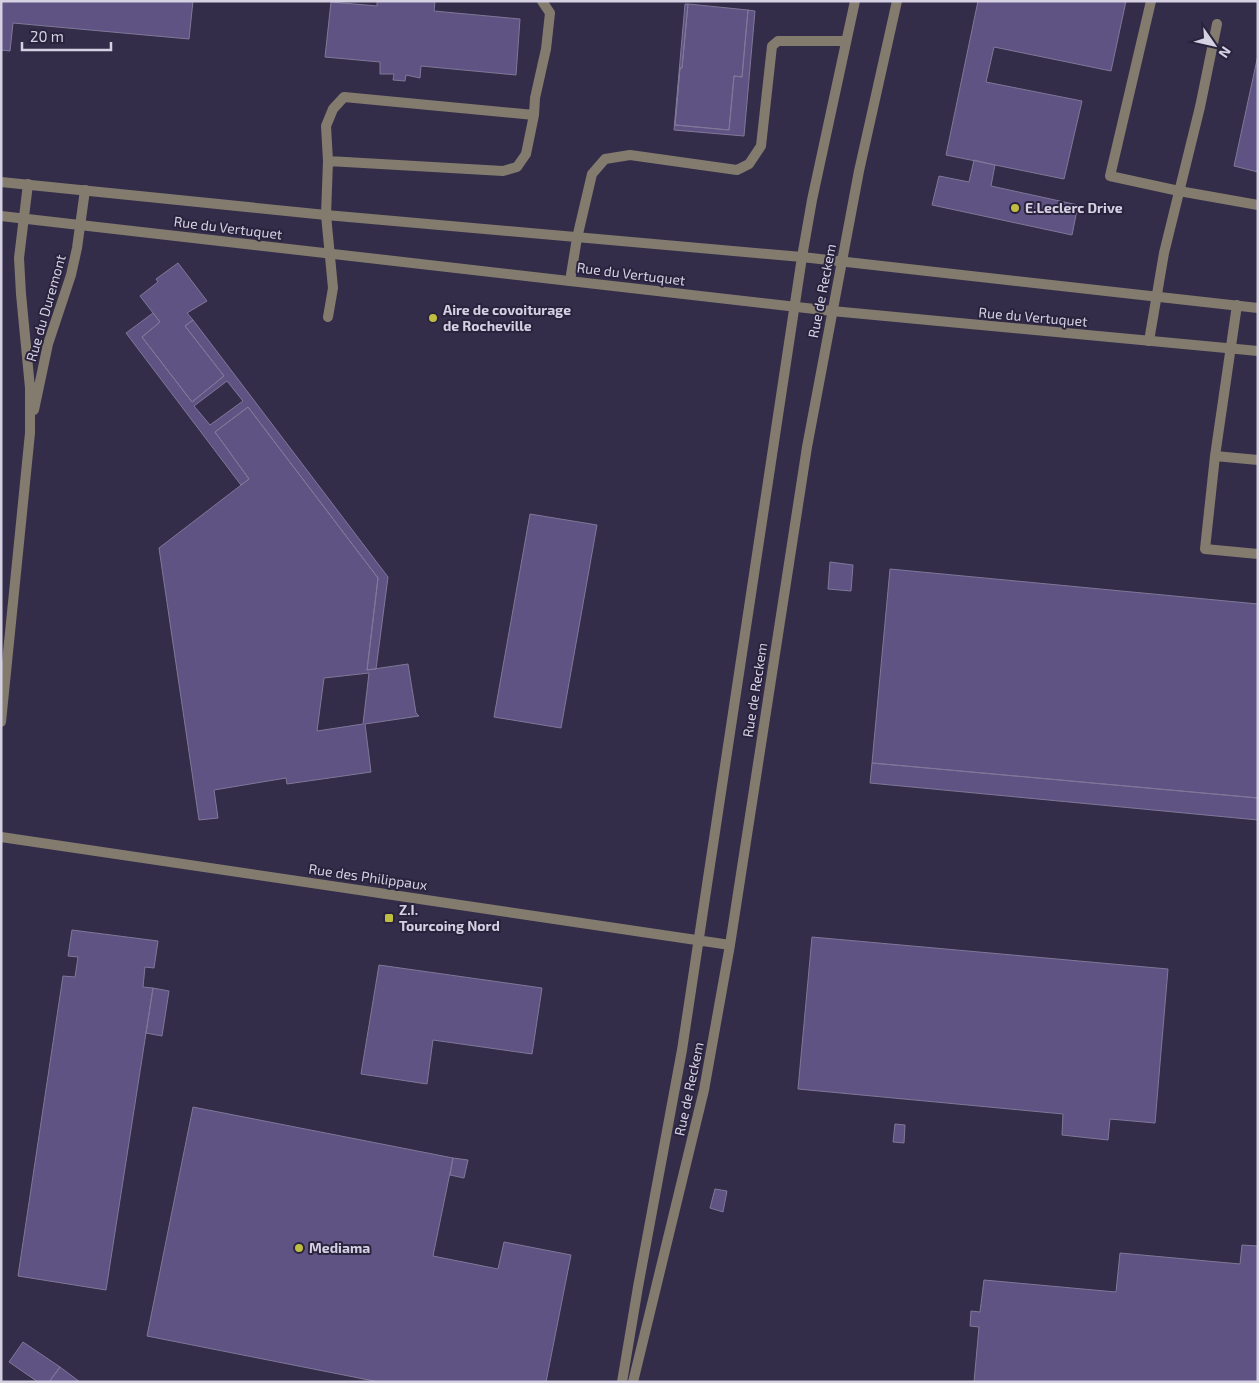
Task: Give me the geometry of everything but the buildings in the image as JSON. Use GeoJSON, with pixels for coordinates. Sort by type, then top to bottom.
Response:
{"type":"FeatureCollection","features":[{"type":"Feature","properties":{"kind":"street"},"geometry":{"type":"LineString","coordinates":[[328,161],[503,171],[517,167],[526,154],[546,49],[550,13],[542,1]]}},
{"type":"Feature","properties":{"kind":"street","name":"Rue de Reckem"},"geometry":{"type":"LineString","coordinates":[[622,1382],[682,1050],[802,257],[812,200],[854,1]]}},
{"type":"Feature","properties":{"kind":"street","name":"Rue de Reckem"},"geometry":{"type":"LineString","coordinates":[[633,1382],[704,1090],[730,945],[806,447],[859,171],[897,1]]}},
{"type":"Feature","properties":{"kind":"street"},"geometry":{"type":"LineString","coordinates":[[1151,1],[1110,176],[1258,205]]}},
{"type":"Feature","properties":{"kind":"street"},"geometry":{"type":"LineString","coordinates":[[1149,341],[1164,253],[1200,107],[1217,24]]}},
{"type":"Feature","properties":{"kind":"street"},"geometry":{"type":"LineString","coordinates":[[570,281],[577,238],[592,174],[605,158],[630,155],[737,170],[749,164],[761,146],[772,46],[778,41],[846,42]]}},
{"type":"Feature","properties":{"kind":"street"},"geometry":{"type":"LineString","coordinates":[[328,317],[333,288],[326,215],[328,161],[326,126],[333,109],[344,97],[534,115]]}},
{"type":"Feature","properties":{"kind":"street","name":"Rue du Vertuquet"},"geometry":{"type":"LineString","coordinates":[[1,182],[326,215],[842,261],[1258,308]]}},
{"type":"Feature","properties":{"kind":"street","name":"Rue du Duremont"},"geometry":{"type":"LineString","coordinates":[[28,184],[19,258],[30,388],[30,433]]}},
{"type":"Feature","properties":{"kind":"street","name":"Rue du Duremont"},"geometry":{"type":"LineString","coordinates":[[1,722],[30,433],[48,344],[71,275],[81,225],[85,190]]}},
{"type":"Feature","properties":{"kind":"street","name":"Rue du Vertuquet"},"geometry":{"type":"LineString","coordinates":[[1,216],[832,311],[1258,351]]}},
{"type":"Feature","properties":{"kind":"street"},"geometry":{"type":"LineString","coordinates":[[1237,305],[1215,456],[1205,549],[1258,554]]}},
{"type":"Feature","properties":{"kind":"street"},"geometry":{"type":"LineString","coordinates":[[1215,456],[1258,460]]}},
{"type":"Feature","properties":{"kind":"street","name":"Rue des Philippaux"},"geometry":{"type":"LineString","coordinates":[[1,837],[730,945]]}},
{"type":"Feature","properties":{"kind":"place","name":"E.Leclerc Drive"},"geometry":{"type":"Point","coordinates":[1015,208]}},
{"type":"Feature","properties":{"kind":"place","name":"Aire de covoiturage de Rocheville"},"geometry":{"type":"Point","coordinates":[433,318]}},
{"type":"Feature","properties":{"kind":"place","name":"Z.I. Tourcoing Nord"},"geometry":{"type":"Point","coordinates":[389,918]}},
{"type":"Feature","properties":{"kind":"place","name":"Mediama"},"geometry":{"type":"Point","coordinates":[299,1248]}}]}
